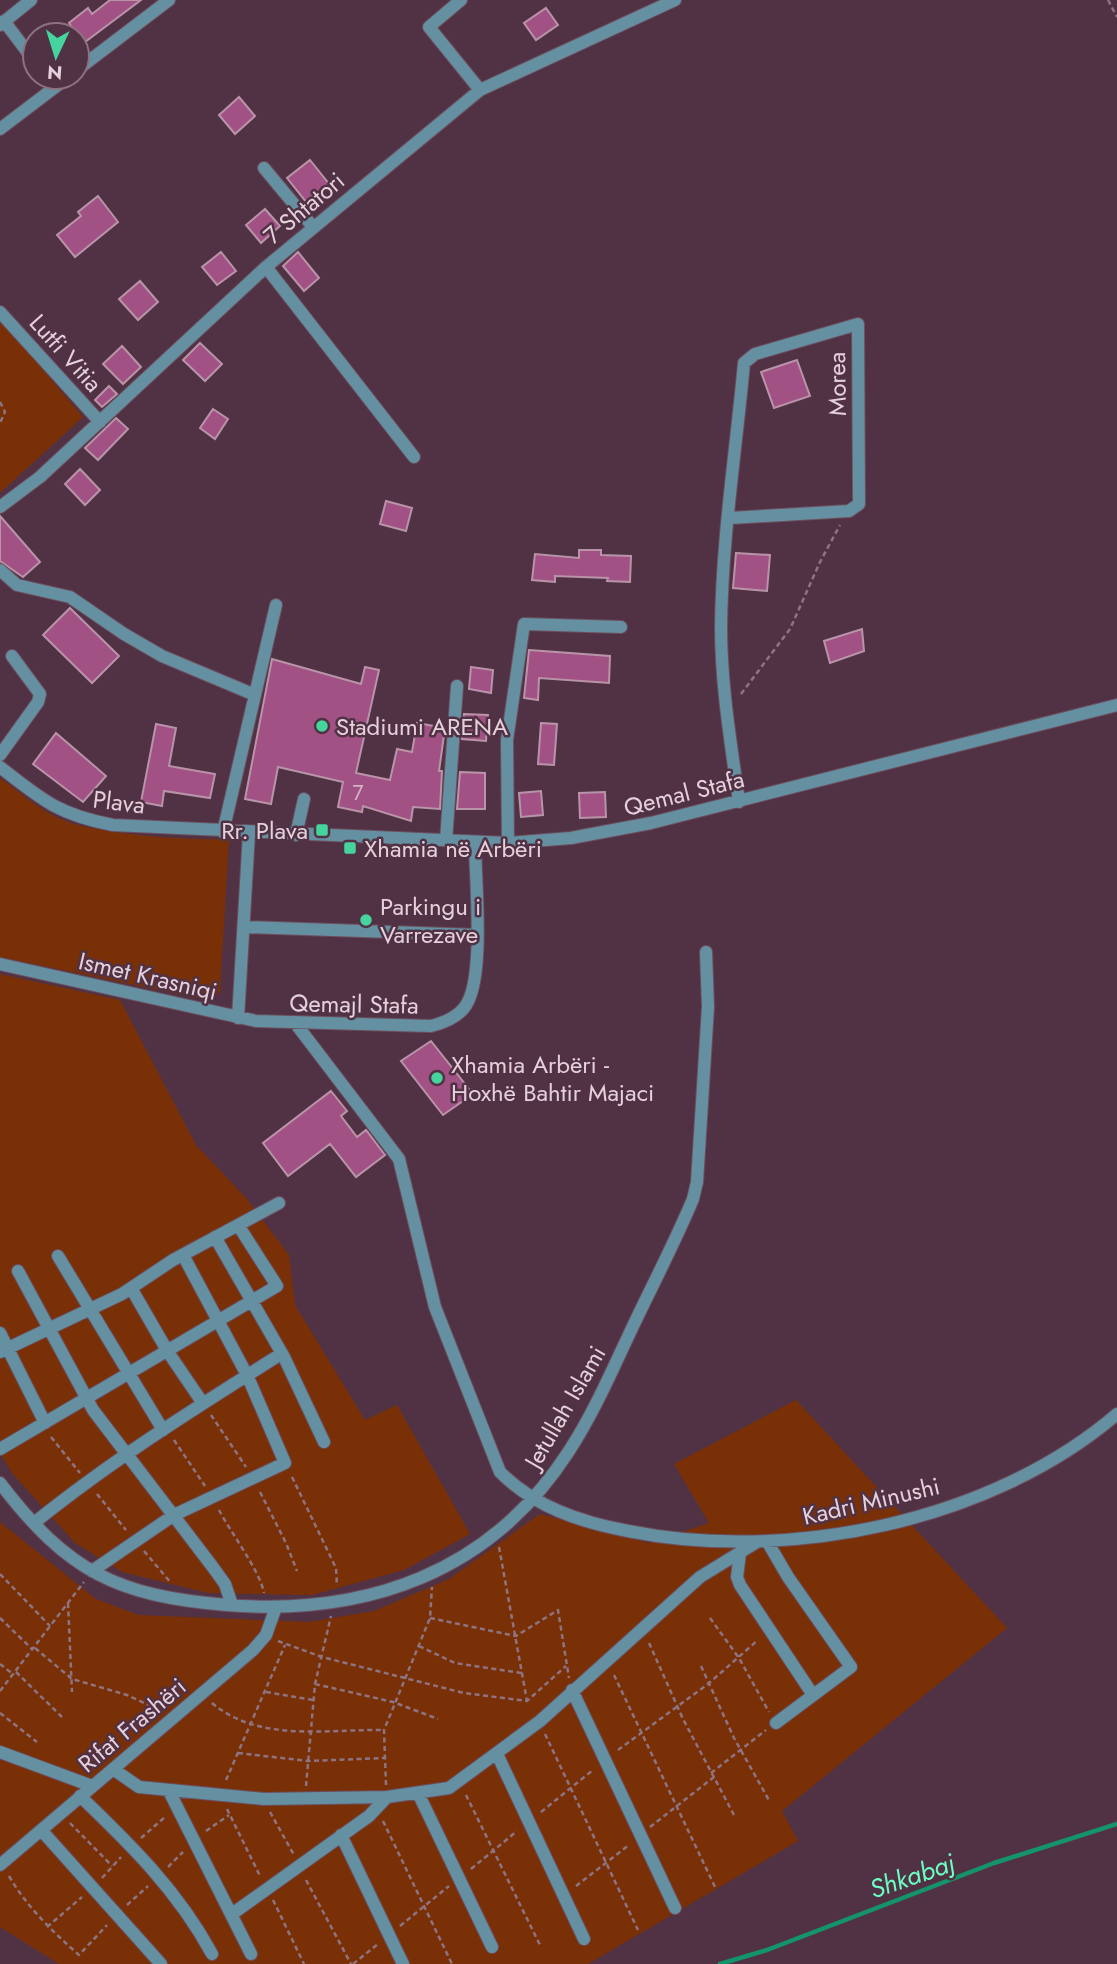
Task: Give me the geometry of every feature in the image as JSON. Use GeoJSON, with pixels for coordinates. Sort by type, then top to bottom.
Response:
{"type":"FeatureCollection","features":[{"type":"Feature","properties":{"kind":"street"},"geometry":{"type":"LineString","coordinates":[[21,45],[2,23],[31,0]]}},
{"type":"Feature","properties":{"kind":"street"},"geometry":{"type":"LineString","coordinates":[[91,59],[169,0]]}},
{"type":"Feature","properties":{"kind":"street"},"geometry":{"type":"LineString","coordinates":[[461,0],[429,27],[480,90]]}},
{"type":"Feature","properties":{"kind":"street","name":"7 Shtatori"},"geometry":{"type":"LineString","coordinates":[[0,508],[100,422],[266,267],[480,90],[675,0]]}},
{"type":"Feature","properties":{"kind":"street"},"geometry":{"type":"LineString","coordinates":[[0,129],[40,91]]}},
{"type":"Feature","properties":{"kind":"street"},"geometry":{"type":"LineString","coordinates":[[264,168],[313,228]]}},
{"type":"Feature","properties":{"kind":"street"},"geometry":{"type":"LineString","coordinates":[[266,267],[414,457]]}},
{"type":"Feature","properties":{"kind":"street","name":"Lutfi Vitia"},"geometry":{"type":"LineString","coordinates":[[0,312],[100,422]]}},
{"type":"Feature","properties":{"kind":"street","name":"Morea"},"geometry":{"type":"LineString","coordinates":[[739,802],[722,667],[721,626],[744,363],[755,354],[858,324],[860,497],[855,509],[849,511]]}},
{"type":"Feature","properties":{"kind":"street"},"geometry":{"type":"LineString","coordinates":[[730,518],[849,511]]}},
{"type":"Feature","properties":{"kind":"street"},"geometry":{"type":"LineString","coordinates":[[0,570],[17,585],[70,597],[162,656],[255,695]]}},
{"type":"Feature","properties":{"kind":"street"},"geometry":{"type":"LineString","coordinates":[[222,832],[276,605]]}},
{"type":"Feature","properties":{"kind":"street"},"geometry":{"type":"LineString","coordinates":[[508,843],[507,740],[524,624],[621,627]]}},
{"type":"Feature","properties":{"kind":"street"},"geometry":{"type":"LineString","coordinates":[[0,755],[38,702],[40,694],[12,656]]}},
{"type":"Feature","properties":{"kind":"street"},"geometry":{"type":"LineString","coordinates":[[446,841],[457,686]]}},
{"type":"Feature","properties":{"kind":"street","name":"Qemal Stafa"},"geometry":{"type":"LineString","coordinates":[[249,833],[508,843],[603,834],[1117,705]]}},
{"type":"Feature","properties":{"kind":"street","name":"Plava"},"geometry":{"type":"LineString","coordinates":[[0,767],[50,805],[80,819],[113,825],[249,833]]}},
{"type":"Feature","properties":{"kind":"street"},"geometry":{"type":"LineString","coordinates":[[296,835],[304,799]]}},
{"type":"Feature","properties":{"kind":"street","name":"Ismet Krasniqi"},"geometry":{"type":"LineString","coordinates":[[0,964],[238,1017],[249,833]]}},
{"type":"Feature","properties":{"kind":"street","name":"Qemajl Stafa"},"geometry":{"type":"LineString","coordinates":[[238,1017],[296,1024],[418,1026],[443,1023],[464,1008],[471,996],[477,965],[475,842]]}},
{"type":"Feature","properties":{"kind":"street"},"geometry":{"type":"LineString","coordinates":[[244,927],[477,935]]}},
{"type":"Feature","properties":{"kind":"street","name":"Jetullah Islami"},"geometry":{"type":"LineString","coordinates":[[0,1483],[34,1523],[92,1571],[126,1588],[182,1601],[271,1607],[334,1604],[388,1590],[433,1573],[497,1534],[533,1499],[580,1433],[693,1199],[697,1182],[708,1007],[706,952]]}},
{"type":"Feature","properties":{"kind":"street","name":"Kadri Minushi"},"geometry":{"type":"LineString","coordinates":[[296,1024],[399,1159],[435,1307],[493,1459],[500,1472],[516,1488],[533,1499],[585,1521],[647,1535],[762,1541],[868,1529],[947,1506],[1027,1472],[1072,1447],[1117,1414]]}},
{"type":"Feature","properties":{"kind":"street"},"geometry":{"type":"LineString","coordinates":[[3,1350],[131,1289],[183,1255],[279,1203]]}},
{"type":"Feature","properties":{"kind":"street"},"geometry":{"type":"LineString","coordinates":[[0,1449],[277,1286],[239,1225]]}},
{"type":"Feature","properties":{"kind":"street"},"geometry":{"type":"LineString","coordinates":[[215,1237],[281,1354],[324,1442]]}},
{"type":"Feature","properties":{"kind":"street"},"geometry":{"type":"LineString","coordinates":[[92,1571],[174,1515],[285,1463],[247,1375],[183,1255]]}},
{"type":"Feature","properties":{"kind":"street"},"geometry":{"type":"LineString","coordinates":[[58,1256],[92,1308],[128,1375],[164,1429]]}},
{"type":"Feature","properties":{"kind":"street"},"geometry":{"type":"LineString","coordinates":[[18,1271],[87,1399],[225,1584],[233,1605]]}},
{"type":"Feature","properties":{"kind":"street"},"geometry":{"type":"LineString","coordinates":[[131,1289],[168,1352],[202,1402]]}},
{"type":"Feature","properties":{"kind":"street"},"geometry":{"type":"LineString","coordinates":[[0,1333],[3,1350],[45,1423]]}},
{"type":"Feature","properties":{"kind":"street"},"geometry":{"type":"LineString","coordinates":[[34,1523],[88,1481],[202,1402],[281,1354]]}},
{"type":"Feature","properties":{"kind":"street"},"geometry":{"type":"LineString","coordinates":[[113,1769],[139,1787],[264,1800],[387,1797],[418,1793],[459,1782],[540,1721],[700,1577],[762,1541],[851,1667],[776,1723]]}},
{"type":"Feature","properties":{"kind":"street"},"geometry":{"type":"LineString","coordinates":[[740,1553],[737,1577],[768,1631],[813,1695]]}},
{"type":"Feature","properties":{"kind":"street","name":"Rifat Frashëri"},"geometry":{"type":"LineString","coordinates":[[0,1865],[202,1694],[266,1635],[271,1607]]}},
{"type":"Feature","properties":{"kind":"street"},"geometry":{"type":"LineString","coordinates":[[572,1690],[675,1908]]}},
{"type":"Feature","properties":{"kind":"street"},"geometry":{"type":"LineString","coordinates":[[0,1752],[92,1786]]}},
{"type":"Feature","properties":{"kind":"street"},"geometry":{"type":"LineString","coordinates":[[496,1754],[584,1938]]}},
{"type":"Feature","properties":{"kind":"street"},"geometry":{"type":"LineString","coordinates":[[169,1791],[251,1954]]}},
{"type":"Feature","properties":{"kind":"street"},"geometry":{"type":"LineString","coordinates":[[418,1793],[492,1947]]}},
{"type":"Feature","properties":{"kind":"street"},"geometry":{"type":"LineString","coordinates":[[80,1796],[132,1846],[180,1900],[212,1954]]}},
{"type":"Feature","properties":{"kind":"street"},"geometry":{"type":"LineString","coordinates":[[232,1914],[377,1808],[387,1797]]}},
{"type":"Feature","properties":{"kind":"street"},"geometry":{"type":"LineString","coordinates":[[42,1830],[161,1964]]}},
{"type":"Feature","properties":{"kind":"street"},"geometry":{"type":"LineString","coordinates":[[341,1835],[403,1964]]}},
{"type":"Feature","properties":{"kind":"path"},"geometry":{"type":"LineString","coordinates":[[1108,0],[1117,17]]}},
{"type":"Feature","properties":{"kind":"path"},"geometry":{"type":"LineString","coordinates":[[0,402],[5,412],[0,423]]}},
{"type":"Feature","properties":{"kind":"path"},"geometry":{"type":"LineString","coordinates":[[741,694],[790,629],[820,562],[849,511]]}},
{"type":"Feature","properties":{"kind":"path"},"geometry":{"type":"LineString","coordinates":[[45,1423],[52,1439],[134,1541],[165,1574],[182,1601]]}},
{"type":"Feature","properties":{"kind":"path"},"geometry":{"type":"LineString","coordinates":[[164,1429],[211,1496],[238,1547],[257,1572],[271,1607]]}},
{"type":"Feature","properties":{"kind":"path"},"geometry":{"type":"LineString","coordinates":[[285,1463],[335,1568],[337,1584],[315,1684],[305,1799]]}},
{"type":"Feature","properties":{"kind":"path"},"geometry":{"type":"LineString","coordinates":[[497,1534],[527,1702]]}},
{"type":"Feature","properties":{"kind":"path"},"geometry":{"type":"LineString","coordinates":[[0,1691],[92,1571]]}},
{"type":"Feature","properties":{"kind":"path"},"geometry":{"type":"LineString","coordinates":[[387,1797],[384,1730],[393,1702],[430,1618],[433,1573]]}},
{"type":"Feature","properties":{"kind":"path"},"geometry":{"type":"LineString","coordinates":[[0,1574],[50,1626]]}},
{"type":"Feature","properties":{"kind":"path"},"geometry":{"type":"LineString","coordinates":[[68,1603],[72,1692]]}},
{"type":"Feature","properties":{"kind":"path"},"geometry":{"type":"LineString","coordinates":[[430,1618],[516,1636],[558,1610],[572,1690]]}},
{"type":"Feature","properties":{"kind":"path"},"geometry":{"type":"LineString","coordinates":[[0,1618],[72,1679],[127,1695],[155,1709]]}},
{"type":"Feature","properties":{"kind":"path"},"geometry":{"type":"LineString","coordinates":[[710,1618],[739,1658],[776,1723],[712,1773]]}},
{"type":"Feature","properties":{"kind":"path"},"geometry":{"type":"LineString","coordinates":[[640,1630],[658,1659],[678,1707],[734,1815]]}},
{"type":"Feature","properties":{"kind":"path"},"geometry":{"type":"LineString","coordinates":[[264,1800],[352,1964],[641,1732],[708,1684],[768,1631]]}},
{"type":"Feature","properties":{"kind":"path"},"geometry":{"type":"LineString","coordinates":[[266,1635],[285,1645],[323,1657],[464,1693],[527,1702]]}},
{"type":"Feature","properties":{"kind":"path"},"geometry":{"type":"LineString","coordinates":[[222,1797],[285,1645]]}},
{"type":"Feature","properties":{"kind":"path"},"geometry":{"type":"LineString","coordinates":[[419,1646],[455,1663],[522,1673]]}},
{"type":"Feature","properties":{"kind":"path"},"geometry":{"type":"LineString","coordinates":[[607,1660],[716,1889]]}},
{"type":"Feature","properties":{"kind":"path"},"geometry":{"type":"LineString","coordinates":[[0,1664],[15,1674],[62,1717]]}},
{"type":"Feature","properties":{"kind":"path"},"geometry":{"type":"LineString","coordinates":[[527,1702],[566,1665]]}},
{"type":"Feature","properties":{"kind":"path"},"geometry":{"type":"LineString","coordinates":[[701,1666],[741,1750],[770,1802]]}},
{"type":"Feature","properties":{"kind":"path"},"geometry":{"type":"LineString","coordinates":[[315,1684],[393,1702],[439,1719]]}},
{"type":"Feature","properties":{"kind":"path"},"geometry":{"type":"LineString","coordinates":[[266,1692],[313,1700]]}},
{"type":"Feature","properties":{"kind":"path"},"geometry":{"type":"LineString","coordinates":[[202,1694],[225,1714],[251,1725],[312,1732],[384,1730]]}},
{"type":"Feature","properties":{"kind":"path"},"geometry":{"type":"LineString","coordinates":[[0,1713],[37,1742]]}},
{"type":"Feature","properties":{"kind":"path"},"geometry":{"type":"LineString","coordinates":[[540,1721],[638,1930]]}},
{"type":"Feature","properties":{"kind":"path"},"geometry":{"type":"LineString","coordinates":[[238,1753],[308,1761],[384,1758]]}},
{"type":"Feature","properties":{"kind":"path"},"geometry":{"type":"LineString","coordinates":[[459,1782],[541,1947]]}},
{"type":"Feature","properties":{"kind":"path"},"geometry":{"type":"LineString","coordinates":[[47,1927],[93,1889],[132,1846],[177,1806]]}},
{"type":"Feature","properties":{"kind":"path"},"geometry":{"type":"LineString","coordinates":[[377,1808],[452,1964]]}},
{"type":"Feature","properties":{"kind":"path"},"geometry":{"type":"LineString","coordinates":[[61,1813],[113,1867]]}},
{"type":"Feature","properties":{"kind":"shaded area"},"geometry":{"type":"Polygon","coordinates":[[[0,319],[83,417],[0,493],[0,319]]]}},
{"type":"Feature","properties":{"kind":"shaded area"},"geometry":{"type":"Polygon","coordinates":[[[0,778],[46,812],[78,825],[144,836],[229,839],[220,992],[211,1001],[0,957],[0,778]]]}},
{"type":"Feature","properties":{"kind":"shaded area"},"geometry":{"type":"Polygon","coordinates":[[[0,974],[120,1000],[196,1145],[246,1198],[289,1255],[295,1305],[365,1420],[397,1405],[470,1534],[404,1570],[312,1595],[208,1593],[122,1572],[75,1543],[12,1473],[0,1453],[0,974]]]}},
{"type":"Feature","properties":{"kind":"shaded area"},"geometry":{"type":"Polygon","coordinates":[[[796,1400],[1007,1628],[782,1811],[798,1841],[588,1964],[59,1964],[0,1927],[0,1522],[96,1599],[138,1615],[309,1622],[374,1611],[449,1579],[540,1514],[649,1543],[709,1523],[674,1464],[796,1400]]]}},
{"type":"Feature","properties":{"kind":"building"},"geometry":{"type":"Polygon","coordinates":[[[110,0],[141,0],[91,38],[91,21],[72,21],[88,8],[92,14],[110,0]]]}},
{"type":"Feature","properties":{"kind":"building"},"geometry":{"type":"Polygon","coordinates":[[[546,8],[558,25],[536,40],[524,23],[546,8]]]}},
{"type":"Feature","properties":{"kind":"building"},"geometry":{"type":"Polygon","coordinates":[[[239,97],[255,116],[235,134],[219,115],[239,97]]]}},
{"type":"Feature","properties":{"kind":"building"},"geometry":{"type":"Polygon","coordinates":[[[310,160],[330,185],[307,203],[287,178],[310,160]]]}},
{"type":"Feature","properties":{"kind":"building"},"geometry":{"type":"Polygon","coordinates":[[[98,196],[118,222],[75,257],[57,235],[81,216],[78,212],[98,196]]]}},
{"type":"Feature","properties":{"kind":"building"},"geometry":{"type":"Polygon","coordinates":[[[265,209],[280,226],[261,243],[246,225],[265,209]]]}},
{"type":"Feature","properties":{"kind":"building"},"geometry":{"type":"Polygon","coordinates":[[[221,252],[236,271],[217,285],[202,267],[221,252]]]}},
{"type":"Feature","properties":{"kind":"building"},"geometry":{"type":"Polygon","coordinates":[[[298,252],[319,278],[304,291],[283,266],[298,252]]]}},
{"type":"Feature","properties":{"kind":"building"},"geometry":{"type":"Polygon","coordinates":[[[140,281],[158,302],[138,320],[119,299],[140,281]]]}},
{"type":"Feature","properties":{"kind":"building"},"geometry":{"type":"Polygon","coordinates":[[[200,343],[222,364],[205,381],[183,360],[200,343]]]}},
{"type":"Feature","properties":{"kind":"building"},"geometry":{"type":"Polygon","coordinates":[[[122,346],[141,367],[123,384],[103,364],[122,346]]]}},
{"type":"Feature","properties":{"kind":"building"},"geometry":{"type":"Polygon","coordinates":[[[797,360],[810,396],[774,408],[761,372],[797,360]]]}},
{"type":"Feature","properties":{"kind":"building"},"geometry":{"type":"Polygon","coordinates":[[[109,386],[117,394],[102,407],[95,400],[109,386]]]}},
{"type":"Feature","properties":{"kind":"building"},"geometry":{"type":"Polygon","coordinates":[[[213,409],[228,419],[215,439],[200,428],[213,409]]]}},
{"type":"Feature","properties":{"kind":"building"},"geometry":{"type":"Polygon","coordinates":[[[116,418],[128,429],[98,460],[85,448],[116,418]]]}},
{"type":"Feature","properties":{"kind":"building"},"geometry":{"type":"Polygon","coordinates":[[[80,469],[100,490],[85,505],[65,484],[80,469]]]}},
{"type":"Feature","properties":{"kind":"building"},"geometry":{"type":"Polygon","coordinates":[[[386,501],[412,508],[406,531],[380,524],[386,501]]]}},
{"type":"Feature","properties":{"kind":"building"},"geometry":{"type":"Polygon","coordinates":[[[0,516],[40,562],[23,577],[0,561],[0,516]]]}},
{"type":"Feature","properties":{"kind":"building"},"geometry":{"type":"Polygon","coordinates":[[[579,550],[601,550],[601,555],[631,556],[630,582],[607,581],[608,578],[555,576],[555,582],[532,580],[535,554],[579,558],[579,550]]]}},
{"type":"Feature","properties":{"kind":"building"},"geometry":{"type":"Polygon","coordinates":[[[736,553],[770,555],[767,591],[733,588],[736,553]]]}},
{"type":"Feature","properties":{"kind":"building"},"geometry":{"type":"Polygon","coordinates":[[[70,608],[119,656],[92,683],[43,635],[70,608]]]}},
{"type":"Feature","properties":{"kind":"building"},"geometry":{"type":"Polygon","coordinates":[[[862,629],[864,651],[830,663],[824,641],[862,629]]]}},
{"type":"Feature","properties":{"kind":"building"},"geometry":{"type":"Polygon","coordinates":[[[529,650],[610,656],[609,683],[539,678],[538,700],[524,698],[529,650]]]}},
{"type":"Feature","properties":{"kind":"building"},"geometry":{"type":"Polygon","coordinates":[[[272,659],[361,684],[365,667],[379,670],[356,773],[390,780],[397,749],[412,752],[417,723],[445,728],[439,771],[442,771],[440,809],[413,807],[411,821],[363,806],[362,812],[338,807],[343,782],[278,767],[271,804],[245,799],[272,659]]]}},
{"type":"Feature","properties":{"kind":"building"},"geometry":{"type":"Polygon","coordinates":[[[471,667],[493,670],[491,693],[469,689],[471,667]]]}},
{"type":"Feature","properties":{"kind":"building"},"geometry":{"type":"Polygon","coordinates":[[[464,714],[488,715],[486,741],[462,739],[464,714]]]}},
{"type":"Feature","properties":{"kind":"building"},"geometry":{"type":"Polygon","coordinates":[[[541,723],[557,724],[554,765],[538,764],[541,723]]]}},
{"type":"Feature","properties":{"kind":"building"},"geometry":{"type":"Polygon","coordinates":[[[156,724],[176,728],[169,766],[215,774],[210,798],[164,791],[162,806],[141,802],[156,724]]]}},
{"type":"Feature","properties":{"kind":"building"},"geometry":{"type":"Polygon","coordinates":[[[56,733],[106,776],[83,802],[33,764],[56,733]]]}},
{"type":"Feature","properties":{"kind":"building"},"geometry":{"type":"Polygon","coordinates":[[[460,772],[485,773],[485,809],[457,809],[460,772]]]}},
{"type":"Feature","properties":{"kind":"building"},"geometry":{"type":"Polygon","coordinates":[[[541,791],[543,815],[521,817],[519,793],[541,791]]]}},
{"type":"Feature","properties":{"kind":"building"},"geometry":{"type":"Polygon","coordinates":[[[605,792],[606,817],[580,818],[579,793],[605,792]]]}},
{"type":"Feature","properties":{"kind":"building","name":"Xhamia Arbëri - Hoxhë Bahtir Majaci"},"geometry":{"type":"Polygon","coordinates":[[[431,1041],[473,1094],[443,1115],[401,1061],[431,1041]]]}},
{"type":"Feature","properties":{"kind":"building"},"geometry":{"type":"Polygon","coordinates":[[[331,1091],[347,1111],[341,1116],[357,1137],[366,1130],[385,1155],[356,1177],[330,1144],[288,1176],[263,1143],[331,1091]]]}},
{"type":"Feature","properties":{"kind":"waterway","name":"Shkabaj"},"geometry":{"type":"LineString","coordinates":[[720,1964],[767,1950],[994,1863],[1117,1824]]}},
{"type":"Feature","properties":{"kind":"place","name":"Stadiumi ARENA"},"geometry":{"type":"Point","coordinates":[322,726]}},
{"type":"Feature","properties":{"kind":"place","name":"Rr. Plava"},"geometry":{"type":"Point","coordinates":[322,830]}},
{"type":"Feature","properties":{"kind":"place","name":"Xhamia në Arbëri"},"geometry":{"type":"Point","coordinates":[350,848]}},
{"type":"Feature","properties":{"kind":"place","name":"Parkingu i Varrezave"},"geometry":{"type":"Point","coordinates":[366,920]}},
{"type":"Feature","properties":{"kind":"place","name":"Xhamia Arbëri - Hoxhë Bahtir Majaci"},"geometry":{"type":"Point","coordinates":[437,1078]}}]}
